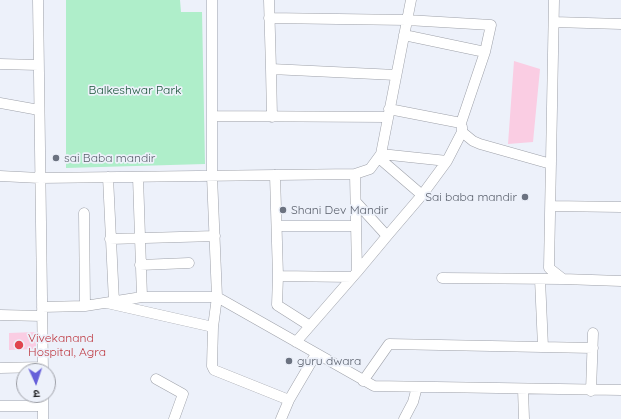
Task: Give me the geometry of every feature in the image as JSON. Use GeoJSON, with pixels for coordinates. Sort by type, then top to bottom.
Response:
{"type":"FeatureCollection","features":[{"type":"Feature","properties":{"kind":"street"},"geometry":{"type":"LineString","coordinates":[[38,0],[43,363]]}},
{"type":"Feature","properties":{"kind":"street"},"geometry":{"type":"LineString","coordinates":[[212,0],[212,176],[217,298],[213,327],[212,366],[214,370],[289,400]]}},
{"type":"Feature","properties":{"kind":"street"},"geometry":{"type":"LineString","coordinates":[[269,0],[272,117]]}},
{"type":"Feature","properties":{"kind":"street"},"geometry":{"type":"LineString","coordinates":[[0,176],[40,178],[355,174],[370,169],[380,156],[411,0]]}},
{"type":"Feature","properties":{"kind":"street"},"geometry":{"type":"LineString","coordinates":[[554,0],[549,268],[563,279]]}},
{"type":"Feature","properties":{"kind":"street"},"geometry":{"type":"LineString","coordinates":[[269,18],[407,20],[491,25],[485,52],[462,128],[448,161],[422,195],[296,342]]}},
{"type":"Feature","properties":{"kind":"street"},"geometry":{"type":"LineString","coordinates":[[554,22],[621,24]]}},
{"type":"Feature","properties":{"kind":"street"},"geometry":{"type":"LineString","coordinates":[[404,35],[485,52]]}},
{"type":"Feature","properties":{"kind":"street"},"geometry":{"type":"LineString","coordinates":[[0,64],[38,65]]}},
{"type":"Feature","properties":{"kind":"street"},"geometry":{"type":"LineString","coordinates":[[271,68],[396,75]]}},
{"type":"Feature","properties":{"kind":"street"},"geometry":{"type":"LineString","coordinates":[[0,103],[39,110]]}},
{"type":"Feature","properties":{"kind":"street"},"geometry":{"type":"LineString","coordinates":[[212,116],[272,117],[388,113],[462,128],[473,141],[480,144],[551,164]]}},
{"type":"Feature","properties":{"kind":"street"},"geometry":{"type":"LineString","coordinates":[[380,156],[448,161]]}},
{"type":"Feature","properties":{"kind":"street"},"geometry":{"type":"LineString","coordinates":[[380,156],[422,195]]}},
{"type":"Feature","properties":{"kind":"street"},"geometry":{"type":"LineString","coordinates":[[355,174],[355,274]]}},
{"type":"Feature","properties":{"kind":"street"},"geometry":{"type":"LineString","coordinates":[[275,175],[278,276],[277,305],[310,326]]}},
{"type":"Feature","properties":{"kind":"street"},"geometry":{"type":"LineString","coordinates":[[108,177],[110,302]]}},
{"type":"Feature","properties":{"kind":"street"},"geometry":{"type":"LineString","coordinates":[[138,177],[142,297]]}},
{"type":"Feature","properties":{"kind":"street"},"geometry":{"type":"LineString","coordinates":[[356,202],[387,236]]}},
{"type":"Feature","properties":{"kind":"street"},"geometry":{"type":"LineString","coordinates":[[551,206],[621,207]]}},
{"type":"Feature","properties":{"kind":"street"},"geometry":{"type":"LineString","coordinates":[[84,213],[85,306]]}},
{"type":"Feature","properties":{"kind":"street"},"geometry":{"type":"LineString","coordinates":[[277,226],[356,226]]}},
{"type":"Feature","properties":{"kind":"street"},"geometry":{"type":"LineString","coordinates":[[110,239],[215,236]]}},
{"type":"Feature","properties":{"kind":"street"},"geometry":{"type":"LineString","coordinates":[[140,265],[190,263]]}},
{"type":"Feature","properties":{"kind":"street"},"geometry":{"type":"LineString","coordinates":[[278,276],[355,274]]}},
{"type":"Feature","properties":{"kind":"street"},"geometry":{"type":"LineString","coordinates":[[442,278],[621,281]]}},
{"type":"Feature","properties":{"kind":"street"},"geometry":{"type":"LineString","coordinates":[[540,279],[543,347]]}},
{"type":"Feature","properties":{"kind":"street"},"geometry":{"type":"LineString","coordinates":[[0,315],[85,306],[142,297],[217,298],[363,381],[377,387],[591,391],[621,390]]}},
{"type":"Feature","properties":{"kind":"street"},"geometry":{"type":"LineString","coordinates":[[110,302],[213,327]]}},
{"type":"Feature","properties":{"kind":"street"},"geometry":{"type":"LineString","coordinates":[[591,391],[593,333]]}},
{"type":"Feature","properties":{"kind":"street"},"geometry":{"type":"LineString","coordinates":[[363,381],[389,344],[593,348]]}},
{"type":"Feature","properties":{"kind":"street"},"geometry":{"type":"LineString","coordinates":[[281,419],[289,400],[316,354]]}},
{"type":"Feature","properties":{"kind":"street"},"geometry":{"type":"LineString","coordinates":[[0,368],[16,368]]}},
{"type":"Feature","properties":{"kind":"street"},"geometry":{"type":"LineString","coordinates":[[156,379],[184,394],[174,419]]}},
{"type":"Feature","properties":{"kind":"street"},"geometry":{"type":"LineString","coordinates":[[404,419],[413,402],[417,387]]}},
{"type":"Feature","properties":{"kind":"street"},"geometry":{"type":"LineString","coordinates":[[523,389],[524,419]]}},
{"type":"Feature","properties":{"kind":"street"},"geometry":{"type":"LineString","coordinates":[[0,406],[43,406],[44,419]]}},
{"type":"Feature","properties":{"kind":"green space","name":"Balkeshwar Park"},"geometry":{"type":"Polygon","coordinates":[[[66,0],[180,0],[181,12],[202,12],[205,164],[66,168],[66,0]]]}},
{"type":"Feature","properties":{"kind":"building"},"geometry":{"type":"Polygon","coordinates":[[[514,61],[540,69],[533,142],[508,144],[514,61]]]}},
{"type":"Feature","properties":{"kind":"building"},"geometry":{"type":"Polygon","coordinates":[[[36,332],[36,349],[9,350],[9,333],[36,332]]]}},
{"type":"Feature","properties":{"kind":"place","name":"sai Baba mandir"},"geometry":{"type":"Point","coordinates":[56,158]}},
{"type":"Feature","properties":{"kind":"place","name":"Sai baba mandir"},"geometry":{"type":"Point","coordinates":[525,197]}},
{"type":"Feature","properties":{"kind":"place","name":"Shani Dev Mandir"},"geometry":{"type":"Point","coordinates":[283,210]}},
{"type":"Feature","properties":{"kind":"place","name":"Vivekanand Hospital, Agra"},"geometry":{"type":"Point","coordinates":[19,345]}},
{"type":"Feature","properties":{"kind":"place","name":"guru dwara"},"geometry":{"type":"Point","coordinates":[289,361]}}]}
